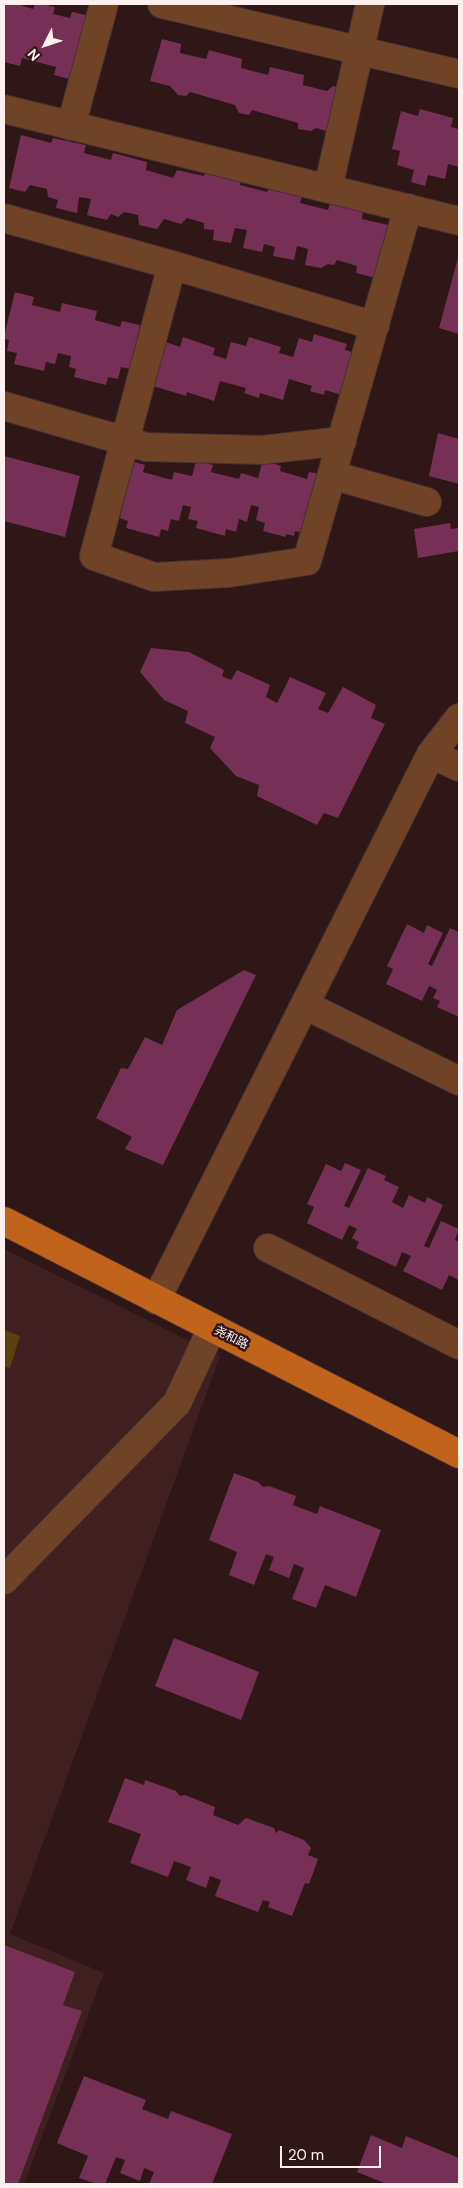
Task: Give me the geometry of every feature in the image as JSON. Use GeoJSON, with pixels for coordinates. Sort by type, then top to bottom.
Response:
{"type":"FeatureCollection","features":[{"type":"Feature","properties":{"kind":"main road","name":"尧和路"},"geometry":{"type":"LineString","coordinates":[[4,1221],[459,1454]]}},
{"type":"Feature","properties":{"kind":"lane"},"geometry":{"type":"LineString","coordinates":[[71,126],[104,4]]}},
{"type":"Feature","properties":{"kind":"lane"},"geometry":{"type":"LineString","coordinates":[[162,4],[459,74]]}},
{"type":"Feature","properties":{"kind":"lane"},"geometry":{"type":"LineString","coordinates":[[328,188],[370,4]]}},
{"type":"Feature","properties":{"kind":"lane"},"geometry":{"type":"LineString","coordinates":[[4,109],[459,220]]}},
{"type":"Feature","properties":{"kind":"lane"},"geometry":{"type":"LineString","coordinates":[[172,265],[94,556],[154,577],[229,573],[307,561],[408,208]]}},
{"type":"Feature","properties":{"kind":"lane"},"geometry":{"type":"LineString","coordinates":[[4,218],[172,265],[374,326]]}},
{"type":"Feature","properties":{"kind":"lane"},"geometry":{"type":"LineString","coordinates":[[4,406],[146,447],[262,450],[342,441]]}},
{"type":"Feature","properties":{"kind":"lane"},"geometry":{"type":"LineString","coordinates":[[332,475],[427,502]]}},
{"type":"Feature","properties":{"kind":"lane"},"geometry":{"type":"LineString","coordinates":[[156,1300],[431,754],[459,718]]}},
{"type":"Feature","properties":{"kind":"lane"},"geometry":{"type":"LineString","coordinates":[[431,754],[459,767]]}},
{"type":"Feature","properties":{"kind":"lane"},"geometry":{"type":"LineString","coordinates":[[305,1005],[459,1081]]}},
{"type":"Feature","properties":{"kind":"lane"},"geometry":{"type":"LineString","coordinates":[[268,1248],[459,1345]]}},
{"type":"Feature","properties":{"kind":"lane"},"geometry":{"type":"LineString","coordinates":[[4,1580],[177,1404],[212,1328]]}},
{"type":"Feature","properties":{"kind":"shaded area"},"geometry":{"type":"Polygon","coordinates":[[[4,1249],[220,1356],[10,1934],[104,1973],[24,2184],[4,2184],[4,1249]]]}},
{"type":"Feature","properties":{"kind":"shaded area"},"geometry":{"type":"Polygon","coordinates":[[[4,1330],[20,1336],[10,1368],[4,1366],[4,1330]]]}},
{"type":"Feature","properties":{"kind":"building"},"geometry":{"type":"Polygon","coordinates":[[[4,4],[17,4],[33,9],[35,4],[42,4],[55,7],[53,14],[70,18],[72,12],[90,16],[73,80],[54,75],[56,67],[22,58],[20,66],[4,62],[4,4]]]}},
{"type":"Feature","properties":{"kind":"building"},"geometry":{"type":"Polygon","coordinates":[[[162,39],[181,44],[180,53],[206,59],[209,50],[242,59],[241,68],[268,75],[270,67],[304,75],[303,85],[327,91],[333,86],[342,87],[330,132],[316,128],[311,131],[298,129],[298,123],[252,110],[249,115],[239,113],[235,105],[190,92],[186,96],[178,95],[170,86],[150,81],[162,39]]]}},
{"type":"Feature","properties":{"kind":"building"},"geometry":{"type":"Polygon","coordinates":[[[420,109],[453,118],[451,127],[459,129],[459,167],[448,164],[445,179],[428,175],[425,186],[411,182],[414,170],[397,165],[400,151],[392,149],[401,111],[418,116],[420,109]]]}},
{"type":"Feature","properties":{"kind":"building"},"geometry":{"type":"Polygon","coordinates":[[[21,135],[51,143],[53,138],[86,145],[84,153],[111,160],[113,153],[147,162],[146,170],[173,178],[177,170],[204,176],[206,169],[242,177],[240,185],[267,192],[270,186],[303,193],[300,203],[328,210],[330,203],[363,210],[362,219],[388,225],[376,278],[356,273],[357,266],[337,260],[334,265],[328,264],[321,268],[305,265],[308,249],[297,246],[294,260],[273,256],[275,247],[264,244],[262,252],[243,248],[247,230],[235,228],[231,243],[213,240],[214,230],[204,229],[204,223],[187,218],[181,224],[164,219],[157,229],[139,225],[138,215],[124,212],[118,217],[111,214],[107,220],[87,215],[91,199],[79,197],[77,213],[56,208],[58,200],[48,197],[47,189],[30,185],[25,192],[9,188],[21,135]]]}},
{"type":"Feature","properties":{"kind":"building"},"geometry":{"type":"Polygon","coordinates":[[[459,254],[459,334],[439,328],[459,254]]]}},
{"type":"Feature","properties":{"kind":"building"},"geometry":{"type":"Polygon","coordinates":[[[15,292],[34,297],[32,305],[60,312],[62,303],[97,311],[95,320],[120,327],[122,321],[140,325],[130,369],[121,367],[118,379],[108,377],[106,385],[74,377],[76,369],[69,367],[71,356],[58,353],[55,364],[46,362],[44,371],[14,364],[17,353],[7,351],[9,340],[4,339],[4,336],[15,292]]]}},
{"type":"Feature","properties":{"kind":"building"},"geometry":{"type":"Polygon","coordinates":[[[314,334],[347,344],[345,350],[355,353],[342,395],[325,390],[324,395],[310,391],[312,386],[289,379],[283,400],[260,393],[259,398],[244,393],[246,388],[220,381],[214,401],[187,392],[186,396],[153,386],[166,342],[180,347],[183,337],[215,348],[213,355],[226,359],[231,342],[246,346],[249,337],[281,347],[279,353],[293,357],[299,338],[312,342],[314,334]]]}},
{"type":"Feature","properties":{"kind":"building"},"geometry":{"type":"Polygon","coordinates":[[[438,433],[459,439],[459,484],[429,476],[438,433]]]}},
{"type":"Feature","properties":{"kind":"building"},"geometry":{"type":"Polygon","coordinates":[[[4,456],[80,476],[65,537],[4,521],[4,456]]]}},
{"type":"Feature","properties":{"kind":"building"},"geometry":{"type":"Polygon","coordinates":[[[128,460],[145,465],[143,472],[172,480],[174,472],[192,476],[196,461],[213,465],[211,472],[239,479],[241,473],[258,478],[263,460],[281,466],[280,471],[307,479],[309,472],[320,474],[304,533],[295,531],[294,536],[286,534],[286,537],[263,531],[265,523],[256,520],[259,507],[251,505],[247,522],[239,519],[236,532],[226,529],[225,536],[196,528],[198,521],[188,519],[191,507],[183,505],[179,521],[171,519],[168,531],[161,529],[159,537],[126,528],[128,521],[120,518],[123,505],[117,504],[128,460]]]}},
{"type":"Feature","properties":{"kind":"building"},"geometry":{"type":"Polygon","coordinates":[[[450,523],[451,529],[459,528],[459,551],[418,558],[414,529],[450,523]]]}},
{"type":"Feature","properties":{"kind":"building"},"geometry":{"type":"Polygon","coordinates":[[[151,648],[189,652],[224,670],[222,676],[231,680],[237,670],[270,685],[266,697],[277,703],[290,677],[326,693],[318,709],[328,713],[343,687],[376,705],[371,718],[385,724],[338,818],[324,813],[317,825],[257,796],[259,785],[236,776],[210,748],[215,737],[185,723],[188,711],[164,700],[140,672],[151,648]]]}},
{"type":"Feature","properties":{"kind":"building"},"geometry":{"type":"Polygon","coordinates":[[[407,924],[424,933],[427,925],[443,933],[428,964],[432,966],[450,928],[459,932],[459,1017],[437,1007],[440,1001],[433,998],[437,990],[429,986],[422,1001],[386,984],[393,969],[387,966],[407,924]]]}},
{"type":"Feature","properties":{"kind":"building"},"geometry":{"type":"Polygon","coordinates":[[[244,970],[256,975],[163,1165],[125,1149],[132,1137],[96,1118],[121,1068],[128,1069],[145,1037],[162,1045],[177,1010],[244,970]]]}},
{"type":"Feature","properties":{"kind":"building"},"geometry":{"type":"Polygon","coordinates":[[[345,1163],[361,1170],[344,1206],[349,1208],[368,1168],[386,1176],[384,1180],[399,1187],[392,1202],[403,1208],[409,1195],[425,1203],[427,1197],[443,1205],[424,1246],[429,1248],[441,1221],[459,1229],[455,1240],[459,1242],[459,1280],[449,1275],[442,1290],[403,1271],[411,1256],[402,1252],[396,1267],[356,1248],[359,1242],[352,1238],[357,1229],[349,1225],[342,1240],[307,1223],[314,1207],[307,1204],[326,1164],[341,1171],[345,1163]]]}},
{"type":"Feature","properties":{"kind":"building"},"geometry":{"type":"Polygon","coordinates":[[[234,1473],[258,1482],[263,1487],[269,1486],[296,1496],[293,1505],[317,1514],[320,1506],[381,1530],[356,1597],[325,1585],[316,1608],[292,1599],[304,1568],[294,1564],[289,1578],[269,1570],[274,1557],[266,1554],[254,1585],[229,1575],[237,1552],[209,1540],[234,1473]]]}},
{"type":"Feature","properties":{"kind":"building"},"geometry":{"type":"Polygon","coordinates":[[[174,1638],[259,1672],[241,1720],[155,1686],[174,1638]]]}},
{"type":"Feature","properties":{"kind":"building"},"geometry":{"type":"Polygon","coordinates":[[[125,1778],[144,1785],[145,1780],[176,1791],[180,1796],[185,1795],[215,1807],[213,1815],[238,1825],[246,1818],[274,1828],[276,1833],[279,1830],[304,1840],[311,1848],[308,1855],[318,1859],[309,1884],[305,1883],[292,1916],[268,1907],[270,1902],[263,1900],[258,1912],[215,1896],[221,1880],[210,1876],[206,1888],[186,1880],[191,1867],[174,1861],[168,1877],[130,1863],[141,1834],[108,1822],[125,1778]]]}},
{"type":"Feature","properties":{"kind":"building"},"geometry":{"type":"Polygon","coordinates":[[[4,1945],[75,1972],[63,2005],[82,2011],[18,2184],[4,2184],[4,1945]]]}},
{"type":"Feature","properties":{"kind":"building"},"geometry":{"type":"Polygon","coordinates":[[[84,2076],[146,2100],[142,2109],[168,2119],[171,2111],[232,2134],[212,2184],[149,2184],[154,2172],[144,2168],[140,2181],[120,2173],[125,2160],[116,2157],[105,2184],[97,2184],[79,2178],[88,2156],[57,2143],[84,2076]]]}},
{"type":"Feature","properties":{"kind":"building"},"geometry":{"type":"Polygon","coordinates":[[[371,2135],[402,2148],[406,2136],[459,2158],[459,2184],[387,2184],[357,2172],[371,2135]]]}}]}
